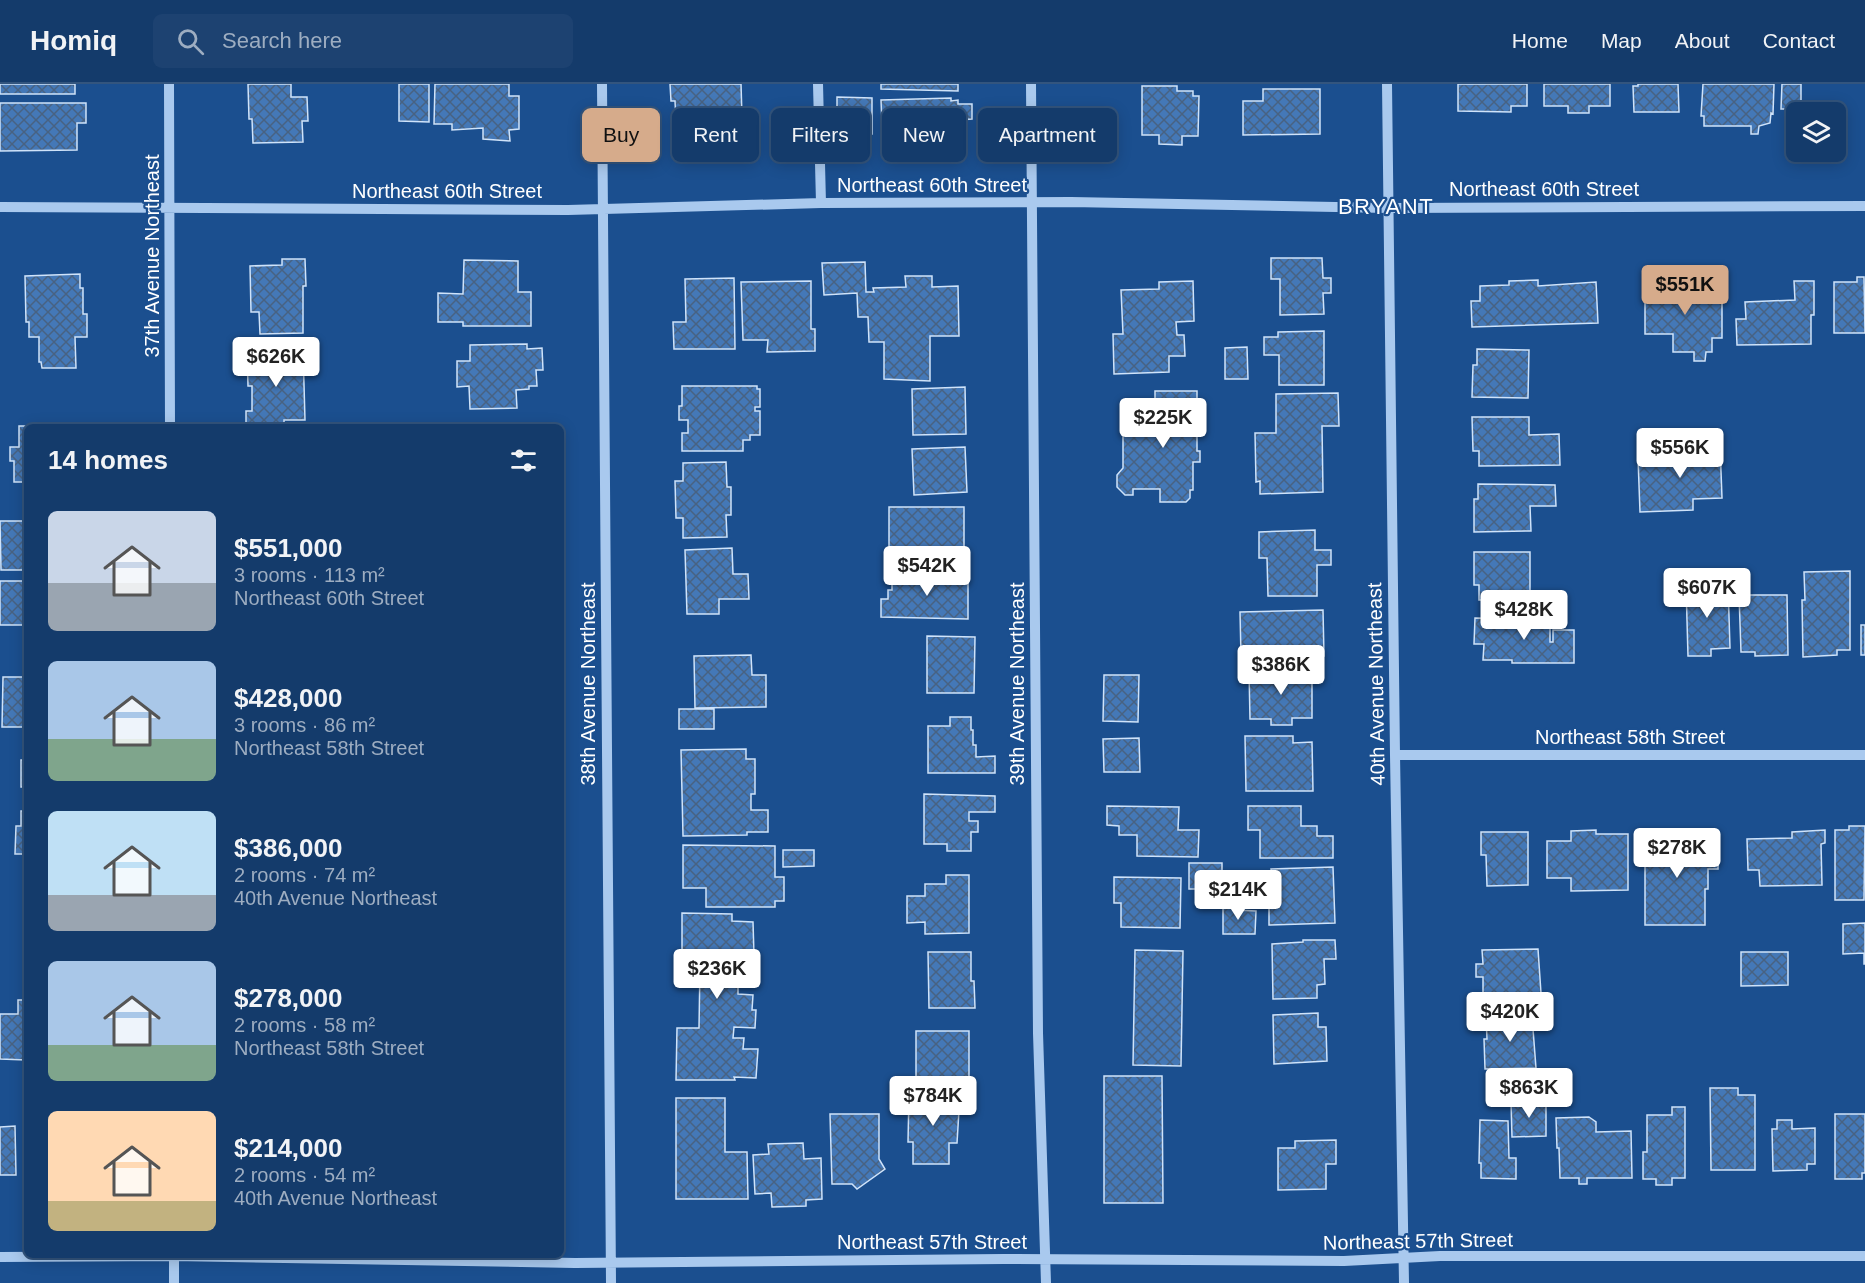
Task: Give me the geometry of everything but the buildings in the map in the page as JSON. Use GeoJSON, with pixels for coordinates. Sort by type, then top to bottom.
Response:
{"type":"FeatureCollection","features":[{"type":"Feature","properties":{"kind":"street","name":"37th Avenue Northeast"},"geometry":{"type":"LineString","coordinates":[[170,84],[170,424]]}},
{"type":"Feature","properties":{"kind":"street","name":"38th Avenue Northeast"},"geometry":{"type":"LineString","coordinates":[[602,84],[611,1283]]}},
{"type":"Feature","properties":{"kind":"street"},"geometry":{"type":"LineString","coordinates":[[818,84],[820,203]]}},
{"type":"Feature","properties":{"kind":"street","name":"39th Avenue Northeast"},"geometry":{"type":"LineString","coordinates":[[1031,84],[1038,1033],[1046,1283]]}},
{"type":"Feature","properties":{"kind":"street","name":"40th Avenue Northeast"},"geometry":{"type":"LineString","coordinates":[[1387,84],[1404,1283]]}},
{"type":"Feature","properties":{"kind":"street","name":"Northeast 60th Street"},"geometry":{"type":"LineString","coordinates":[[0,207],[603,209],[820,203],[1032,203],[1388,208],[1865,206]]}},
{"type":"Feature","properties":{"kind":"street","name":"Northeast 58th Street"},"geometry":{"type":"LineString","coordinates":[[1395,755],[1865,755]]}},
{"type":"Feature","properties":{"kind":"street","name":"Northeast 57th Street"},"geometry":{"type":"LineString","coordinates":[[285,1258],[563,1263],[1046,1259],[1322,1261],[1440,1256],[1865,1256]]}},
{"type":"Feature","properties":{"kind":"street","name":"Northeast 57th Street"},"geometry":{"type":"LineString","coordinates":[[0,1257],[24,1257]]}},
{"type":"Feature","properties":{"kind":"street"},"geometry":{"type":"LineString","coordinates":[[174,1258],[174,1283]]}},
{"type":"Feature","properties":{"kind":"district","name":"BRYANT"},"geometry":{"type":"Point","coordinates":[1386,206]}}]}
